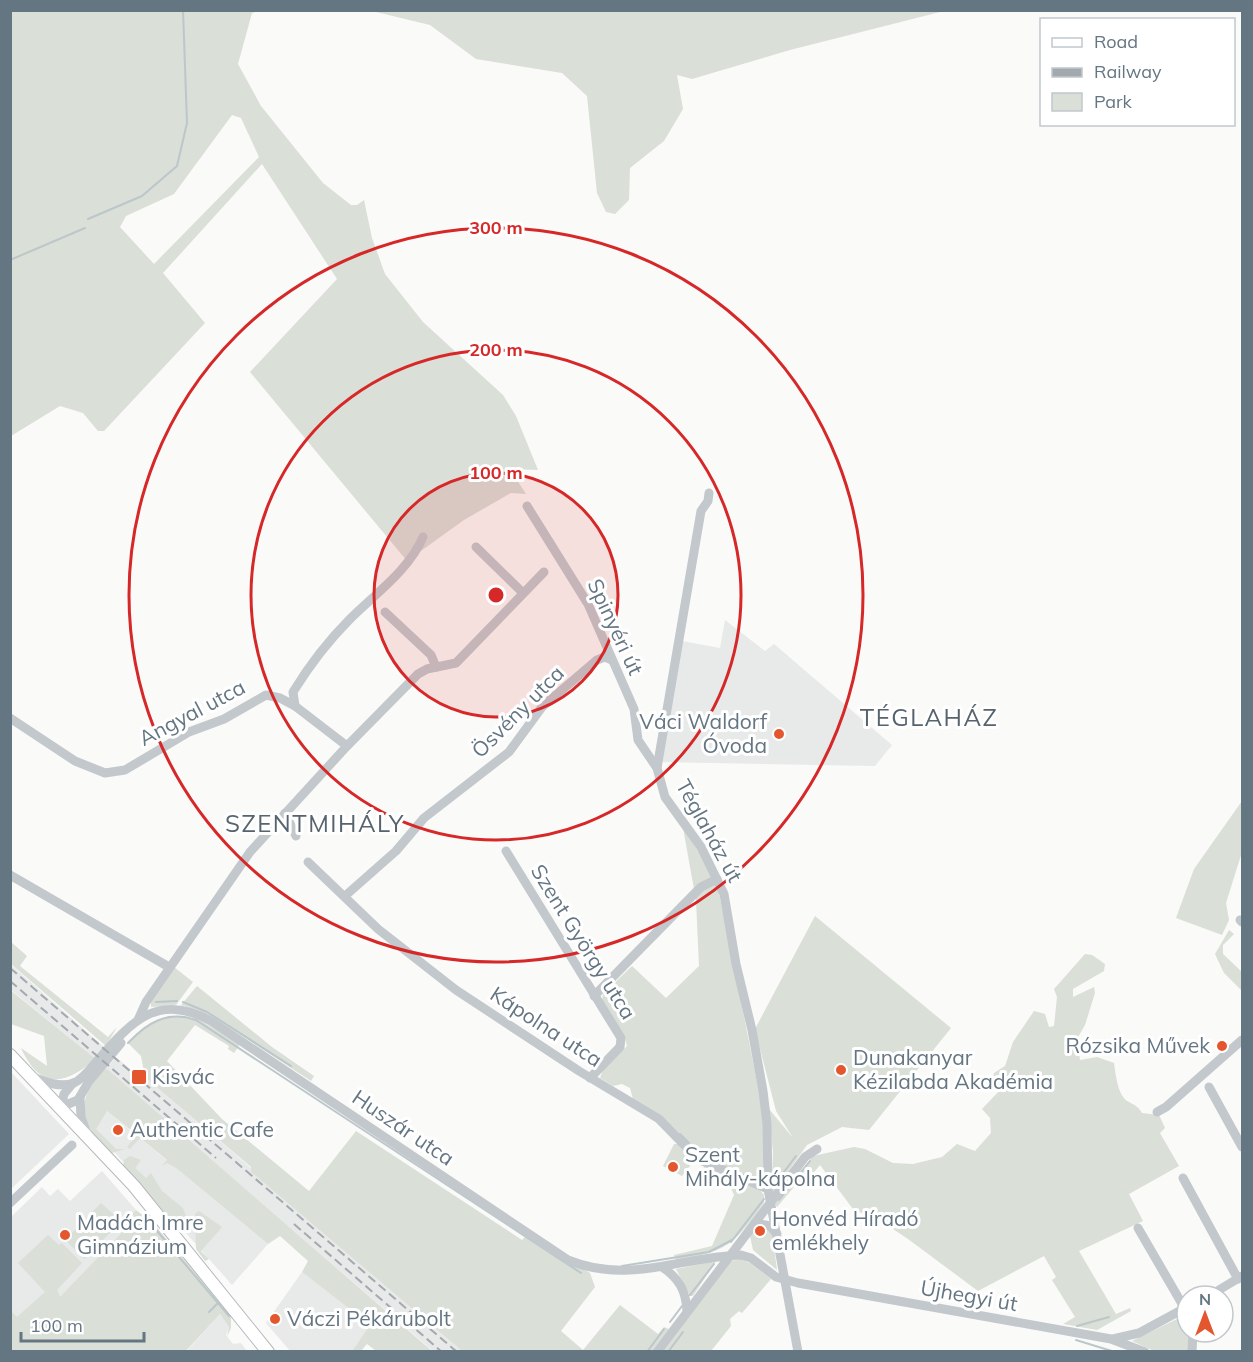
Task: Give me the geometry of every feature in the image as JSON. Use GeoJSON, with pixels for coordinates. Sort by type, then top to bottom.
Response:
{"type":"FeatureCollection","features":[{"type":"Feature","properties":{"kind":"main road"},"geometry":{"type":"LineString","coordinates":[[10,1055],[134,1186],[268,1352]]}},
{"type":"Feature","properties":{"kind":"street","name":"Téglaház út"},"geometry":{"type":"LineString","coordinates":[[709,493],[708,501],[700,511],[657,768],[665,797],[701,847],[724,894],[736,964],[752,1030],[763,1091],[767,1124],[768,1189]]}},
{"type":"Feature","properties":{"kind":"street","name":"Spinyéri út"},"geometry":{"type":"LineString","coordinates":[[526,506],[588,604],[634,709],[638,740],[657,768]]}},
{"type":"Feature","properties":{"kind":"street"},"geometry":{"type":"LineString","coordinates":[[295,706],[293,692],[309,666],[348,622],[417,552],[423,537]]}},
{"type":"Feature","properties":{"kind":"street"},"geometry":{"type":"LineString","coordinates":[[476,548],[523,593]]}},
{"type":"Feature","properties":{"kind":"street"},"geometry":{"type":"LineString","coordinates":[[135,1023],[169,967],[250,852],[285,813],[418,674],[456,663],[544,572]]}},
{"type":"Feature","properties":{"kind":"street"},"geometry":{"type":"LineString","coordinates":[[385,612],[431,655],[436,667]]}},
{"type":"Feature","properties":{"kind":"street","name":"Ösvény utca"},"geometry":{"type":"LineString","coordinates":[[345,896],[396,851],[423,819],[509,752],[542,707],[597,660],[605,657],[612,660]]}},
{"type":"Feature","properties":{"kind":"street","name":"Angyal utca"},"geometry":{"type":"LineString","coordinates":[[10,718],[75,761],[105,773],[125,770],[189,732],[224,719],[266,695],[280,698],[295,706],[347,746]]}},
{"type":"Feature","properties":{"kind":"street"},"geometry":{"type":"LineString","coordinates":[[285,813],[296,836]]}},
{"type":"Feature","properties":{"kind":"street","name":"Szent György utca"},"geometry":{"type":"LineString","coordinates":[[506,851],[622,1042],[620,1047],[590,1078]]}},
{"type":"Feature","properties":{"kind":"street","name":"Kápolna utca"},"geometry":{"type":"LineString","coordinates":[[308,862],[378,929],[456,990],[590,1078],[659,1119],[698,1159],[768,1189]]}},
{"type":"Feature","properties":{"kind":"street"},"geometry":{"type":"LineString","coordinates":[[10,875],[169,967]]}},
{"type":"Feature","properties":{"kind":"street"},"geometry":{"type":"LineString","coordinates":[[594,996],[701,887],[717,879]]}},
{"type":"Feature","properties":{"kind":"street","name":"Huszár utca"},"geometry":{"type":"LineString","coordinates":[[61,1107],[64,1094],[73,1083],[135,1023],[163,1008],[178,1008],[197,1013],[568,1260],[590,1269],[604,1271],[662,1267],[730,1255],[751,1258]]}},
{"type":"Feature","properties":{"kind":"street","name":"Huszár utca"},"geometry":{"type":"LineString","coordinates":[[61,1107],[74,1103],[135,1023]]}},
{"type":"Feature","properties":{"kind":"street"},"geometry":{"type":"LineString","coordinates":[[1157,1112],[1166,1107],[1242,1040]]}},
{"type":"Feature","properties":{"kind":"street"},"geometry":{"type":"LineString","coordinates":[[31,1076],[55,1084],[73,1083]]}},
{"type":"Feature","properties":{"kind":"street"},"geometry":{"type":"LineString","coordinates":[[1209,1087],[1242,1147]]}},
{"type":"Feature","properties":{"kind":"street"},"geometry":{"type":"LineString","coordinates":[[80,1096],[81,1117],[89,1138]]}},
{"type":"Feature","properties":{"kind":"street"},"geometry":{"type":"LineString","coordinates":[[10,1203],[72,1145]]}},
{"type":"Feature","properties":{"kind":"street"},"geometry":{"type":"LineString","coordinates":[[657,1352],[805,1157],[817,1149]]}},
{"type":"Feature","properties":{"kind":"street"},"geometry":{"type":"LineString","coordinates":[[1183,1178],[1240,1277]]}},
{"type":"Feature","properties":{"kind":"street"},"geometry":{"type":"LineString","coordinates":[[768,1189],[798,1352]]}},
{"type":"Feature","properties":{"kind":"street"},"geometry":{"type":"LineString","coordinates":[[755,1223],[770,1226],[777,1234]]}},
{"type":"Feature","properties":{"kind":"street"},"geometry":{"type":"LineString","coordinates":[[1138,1228],[1175,1290]]}},
{"type":"Feature","properties":{"kind":"street"},"geometry":{"type":"LineString","coordinates":[[746,1235],[751,1258]]}},
{"type":"Feature","properties":{"kind":"street","name":"Újhegyi út"},"geometry":{"type":"LineString","coordinates":[[751,1258],[767,1272],[785,1280],[1111,1339],[1145,1352]]}},
{"type":"Feature","properties":{"kind":"street"},"geometry":{"type":"LineString","coordinates":[[662,1267],[670,1272],[683,1289],[687,1311]]}},
{"type":"Feature","properties":{"kind":"street"},"geometry":{"type":"LineString","coordinates":[[1111,1339],[1139,1333],[1175,1314]]}},
{"type":"Feature","properties":{"kind":"shaded area"},"geometry":{"type":"Polygon","coordinates":[[[725,620],[765,651],[774,644],[892,745],[875,766],[659,762],[682,641],[720,648],[725,620]]]}},
{"type":"Feature","properties":{"kind":"shaded area"},"geometry":{"type":"Polygon","coordinates":[[[10,964],[105,1048],[96,1059],[11,990],[10,964]]]}},
{"type":"Feature","properties":{"kind":"shaded area"},"geometry":{"type":"Polygon","coordinates":[[[116,1057],[137,1075],[152,1082],[251,1168],[251,1172],[462,1351],[433,1351],[116,1078],[106,1068],[116,1057]]]}},
{"type":"Feature","properties":{"kind":"shaded area"},"geometry":{"type":"Polygon","coordinates":[[[11,1072],[69,1134],[11,1189],[11,1072]]]}},
{"type":"Feature","properties":{"kind":"shaded area"},"geometry":{"type":"Polygon","coordinates":[[[107,1111],[268,1244],[232,1285],[93,1128],[107,1111]]]}},
{"type":"Feature","properties":{"kind":"shaded area","name":"Madách Imre Gimnázium"},"geometry":{"type":"Polygon","coordinates":[[[102,1171],[136,1210],[132,1214],[137,1218],[11,1348],[11,1217],[42,1187],[50,1196],[58,1189],[70,1201],[102,1171]]]}},
{"type":"Feature","properties":{"kind":"shaded area"},"geometry":{"type":"Polygon","coordinates":[[[302,1272],[370,1325],[352,1351],[291,1352],[266,1323],[302,1272]]]}},
{"type":"Feature","properties":{"kind":"shaded area"},"geometry":{"type":"Polygon","coordinates":[[[220,1314],[229,1327],[226,1335],[233,1344],[241,1343],[247,1351],[186,1352],[220,1314]]]}},
{"type":"Feature","properties":{"kind":"green space"},"geometry":{"type":"Polygon","coordinates":[[[10,11],[258,11],[252,13],[238,64],[261,106],[323,183],[351,205],[357,205],[364,200],[372,238],[385,274],[423,322],[503,395],[516,416],[538,470],[510,469],[526,494],[511,493],[464,520],[407,561],[250,372],[337,279],[262,164],[163,273],[205,323],[104,431],[98,431],[83,413],[60,406],[11,436],[10,11]],[[232,115],[174,194],[126,216],[120,227],[154,264],[259,157],[241,118],[232,115]]]}},
{"type":"Feature","properties":{"kind":"green space"},"geometry":{"type":"Polygon","coordinates":[[[372,11],[944,11],[790,50],[692,79],[677,75],[683,109],[664,141],[630,168],[629,200],[615,214],[606,212],[597,193],[587,96],[562,73],[476,59],[430,25],[372,11]]]}},
{"type":"Feature","properties":{"kind":"green space"},"geometry":{"type":"Polygon","coordinates":[[[1242,801],[1242,852],[1226,903],[1229,920],[1222,935],[1176,918],[1194,869],[1242,801]]]}},
{"type":"Feature","properties":{"kind":"green space"},"geometry":{"type":"Polygon","coordinates":[[[683,828],[716,878],[764,1125],[763,1175],[758,1181],[703,1157],[665,1119],[633,1099],[630,1088],[622,1084],[613,1086],[600,1078],[603,1070],[627,1046],[625,1038],[602,1000],[603,994],[632,966],[666,998],[699,966],[696,900],[683,828]]]}},
{"type":"Feature","properties":{"kind":"green space","name":"Dunakanyar Kézilabda Akadémia"},"geometry":{"type":"Polygon","coordinates":[[[815,916],[951,1028],[869,1130],[842,1127],[807,1145],[772,1194],[773,1152],[769,1109],[793,1138],[776,1111],[755,1029],[815,916]]]}},
{"type":"Feature","properties":{"kind":"green space"},"geometry":{"type":"Polygon","coordinates":[[[1229,930],[1234,934],[1223,945],[1223,954],[1242,972],[1242,991],[1224,973],[1215,954],[1229,930]]]}},
{"type":"Feature","properties":{"kind":"green space"},"geometry":{"type":"Polygon","coordinates":[[[11,942],[27,956],[20,966],[108,1037],[117,1027],[106,1046],[11,964],[11,942]]]}},
{"type":"Feature","properties":{"kind":"green space"},"geometry":{"type":"Polygon","coordinates":[[[1085,954],[1092,955],[1105,964],[1104,971],[1073,989],[1073,997],[1094,987],[1095,993],[1085,1025],[1077,1039],[1080,1060],[1097,1057],[1114,1063],[1117,1084],[1124,1098],[1142,1113],[1159,1115],[1165,1128],[1160,1133],[1179,1166],[1129,1194],[1143,1221],[1079,1251],[1116,1314],[1130,1308],[1131,1311],[1097,1330],[1063,1324],[1075,1317],[1052,1280],[1056,1277],[1044,1256],[978,1291],[884,1223],[853,1209],[820,1165],[806,1182],[799,1181],[777,1207],[774,1202],[813,1156],[854,1147],[865,1149],[893,1163],[913,1164],[942,1157],[957,1144],[975,1151],[991,1133],[990,1118],[982,1109],[1000,1090],[992,1080],[994,1073],[1005,1066],[1013,1042],[1034,1011],[1045,1014],[1049,1027],[1054,1026],[1057,997],[1054,989],[1085,954]]]}},
{"type":"Feature","properties":{"kind":"green space"},"geometry":{"type":"Polygon","coordinates":[[[174,967],[193,982],[176,1005],[151,1007],[151,1001],[174,967]]]}},
{"type":"Feature","properties":{"kind":"green space"},"geometry":{"type":"Polygon","coordinates":[[[197,986],[272,1047],[314,1076],[311,1081],[213,1017],[181,1005],[197,986]]]}},
{"type":"Feature","properties":{"kind":"green space"},"geometry":{"type":"Polygon","coordinates":[[[10,990],[96,1059],[74,1074],[63,1078],[45,1077],[37,1072],[21,1048],[47,1066],[44,1036],[11,1024],[10,990]]]}},
{"type":"Feature","properties":{"kind":"green space"},"geometry":{"type":"Polygon","coordinates":[[[169,1016],[198,1019],[240,1044],[234,1053],[228,1049],[229,1046],[195,1025],[167,1061],[222,1119],[309,1191],[356,1131],[522,1240],[528,1234],[590,1273],[595,1287],[561,1331],[583,1350],[620,1305],[658,1334],[664,1327],[669,1329],[652,1351],[462,1351],[251,1172],[251,1167],[145,1077],[141,1056],[128,1043],[144,1027],[169,1016]]]}},
{"type":"Feature","properties":{"kind":"green space"},"geometry":{"type":"Polygon","coordinates":[[[106,1068],[432,1351],[376,1351],[367,1344],[361,1351],[352,1351],[370,1325],[302,1272],[308,1261],[280,1236],[268,1244],[176,1168],[167,1163],[162,1166],[167,1160],[140,1138],[130,1149],[127,1147],[137,1135],[107,1111],[96,1129],[116,1149],[125,1149],[112,1153],[91,1131],[84,1111],[90,1087],[106,1068]]]}},
{"type":"Feature","properties":{"kind":"green space"},"geometry":{"type":"Polygon","coordinates":[[[674,1144],[678,1144],[693,1162],[682,1176],[663,1166],[674,1144]]]}},
{"type":"Feature","properties":{"kind":"green space"},"geometry":{"type":"Polygon","coordinates":[[[130,1156],[141,1160],[135,1168],[146,1178],[151,1173],[162,1191],[183,1208],[187,1219],[182,1227],[174,1226],[123,1166],[124,1160],[130,1156]]]}},
{"type":"Feature","properties":{"kind":"green space"},"geometry":{"type":"Polygon","coordinates":[[[704,1167],[758,1188],[764,1195],[764,1203],[745,1228],[728,1244],[708,1253],[676,1260],[674,1255],[712,1246],[734,1195],[731,1188],[702,1175],[704,1167]]]}},
{"type":"Feature","properties":{"kind":"green space"},"geometry":{"type":"Polygon","coordinates":[[[101,1203],[121,1221],[85,1259],[65,1240],[101,1203]]]}},
{"type":"Feature","properties":{"kind":"green space"},"geometry":{"type":"Polygon","coordinates":[[[136,1210],[153,1223],[231,1315],[231,1328],[227,1337],[229,1327],[220,1314],[186,1351],[11,1351],[10,1310],[17,1317],[45,1292],[18,1263],[48,1235],[59,1245],[62,1243],[82,1263],[57,1290],[60,1297],[136,1218],[132,1214],[136,1210]]]}},
{"type":"Feature","properties":{"kind":"green space"},"geometry":{"type":"Polygon","coordinates":[[[199,1211],[222,1227],[201,1251],[209,1259],[205,1261],[196,1249],[195,1214],[199,1211]]]}},
{"type":"Feature","properties":{"kind":"green space"},"geometry":{"type":"Polygon","coordinates":[[[757,1225],[772,1232],[777,1270],[753,1250],[750,1236],[757,1225]]]}},
{"type":"Feature","properties":{"kind":"green space"},"geometry":{"type":"Polygon","coordinates":[[[740,1259],[750,1263],[771,1279],[742,1313],[739,1311],[730,1319],[731,1326],[711,1351],[657,1352],[730,1261],[740,1259]]]}},
{"type":"Feature","properties":{"kind":"green space"},"geometry":{"type":"Polygon","coordinates":[[[716,1261],[693,1296],[690,1296],[676,1269],[716,1261]]]}},
{"type":"Feature","properties":{"kind":"green space"},"geometry":{"type":"Polygon","coordinates":[[[1175,1320],[1175,1344],[1189,1344],[1189,1351],[1154,1351],[1132,1341],[1175,1320]]]}},
{"type":"Feature","properties":{"kind":"waterway"},"geometry":{"type":"LineString","coordinates":[[88,219],[142,196],[177,166],[187,123],[183,10]]}},
{"type":"Feature","properties":{"kind":"waterway"},"geometry":{"type":"LineString","coordinates":[[10,260],[85,228]]}},
{"type":"Feature","properties":{"kind":"waterway"},"geometry":{"type":"LineString","coordinates":[[156,1002],[177,1001]]}},
{"type":"Feature","properties":{"kind":"waterway"},"geometry":{"type":"LineString","coordinates":[[183,1002],[207,1012],[291,1066]]}},
{"type":"Feature","properties":{"kind":"waterway"},"geometry":{"type":"LineString","coordinates":[[128,1043],[158,1020],[176,1017],[196,1020],[581,1273]]}},
{"type":"Feature","properties":{"kind":"waterway"},"geometry":{"type":"LineString","coordinates":[[680,1134],[689,1143]]}},
{"type":"Feature","properties":{"kind":"waterway"},"geometry":{"type":"LineString","coordinates":[[696,1152],[707,1158]]}},
{"type":"Feature","properties":{"kind":"waterway"},"geometry":{"type":"LineString","coordinates":[[774,1185],[796,1156]]}},
{"type":"Feature","properties":{"kind":"waterway"},"geometry":{"type":"LineString","coordinates":[[779,1200],[810,1161]]}},
{"type":"Feature","properties":{"kind":"waterway"},"geometry":{"type":"LineString","coordinates":[[731,1242],[764,1199]]}},
{"type":"Feature","properties":{"kind":"waterway"},"geometry":{"type":"LineString","coordinates":[[152,1225],[229,1316]]}},
{"type":"Feature","properties":{"kind":"waterway"},"geometry":{"type":"LineString","coordinates":[[622,1266],[709,1252],[732,1240]]}},
{"type":"Feature","properties":{"kind":"waterway"},"geometry":{"type":"LineString","coordinates":[[690,1295],[714,1264]]}},
{"type":"Feature","properties":{"kind":"waterway"},"geometry":{"type":"LineString","coordinates":[[209,1312],[217,1304]]}},
{"type":"Feature","properties":{"kind":"waterway"},"geometry":{"type":"LineString","coordinates":[[670,1322],[682,1306]]}},
{"type":"Feature","properties":{"kind":"waterway"},"geometry":{"type":"LineString","coordinates":[[1077,1326],[1109,1317]]}},
{"type":"Feature","properties":{"kind":"waterway"},"geometry":{"type":"LineString","coordinates":[[647,1352],[664,1329]]}},
{"type":"Feature","properties":{"kind":"waterway"},"geometry":{"type":"LineString","coordinates":[[668,1352],[683,1332]]}},
{"type":"Feature","properties":{"kind":"waterway"},"geometry":{"type":"LineString","coordinates":[[1076,1340],[1115,1352]]}},
{"type":"Feature","properties":{"kind":"railway"},"geometry":{"type":"LineString","coordinates":[[10,968],[457,1352]]}},
{"type":"Feature","properties":{"kind":"railway"},"geometry":{"type":"LineString","coordinates":[[10,981],[216,1158]]}},
{"type":"Feature","properties":{"kind":"railway"},"geometry":{"type":"LineString","coordinates":[[294,1224],[442,1352]]}},
{"type":"Feature","properties":{"kind":"place","name":"Váci Waldorf Óvoda"},"geometry":{"type":"Point","coordinates":[779,734]}},
{"type":"Feature","properties":{"kind":"place","name":"Rózsika Művek"},"geometry":{"type":"Point","coordinates":[1222,1046]}},
{"type":"Feature","properties":{"kind":"place","name":"Dunakanyar Kézilabda Akadémia"},"geometry":{"type":"Point","coordinates":[841,1070]}},
{"type":"Feature","properties":{"kind":"place","name":"Kisvác"},"geometry":{"type":"Point","coordinates":[139,1077]}},
{"type":"Feature","properties":{"kind":"place","name":"Authentic Cafe"},"geometry":{"type":"Point","coordinates":[118,1130]}},
{"type":"Feature","properties":{"kind":"place","name":"Szent Mihály-kápolna"},"geometry":{"type":"Point","coordinates":[673,1167]}},
{"type":"Feature","properties":{"kind":"place","name":"Honvéd Híradó emlékhely"},"geometry":{"type":"Point","coordinates":[760,1231]}},
{"type":"Feature","properties":{"kind":"place","name":"Madách Imre Gimnázium"},"geometry":{"type":"Point","coordinates":[65,1235]}},
{"type":"Feature","properties":{"kind":"place","name":"Váczi Pékárubolt"},"geometry":{"type":"Point","coordinates":[275,1319]}},
{"type":"Feature","properties":{"kind":"district","name":"TÉGLAHÁZ"},"geometry":{"type":"Point","coordinates":[929,718]}},
{"type":"Feature","properties":{"kind":"district","name":"SZENTMIHÁLY"},"geometry":{"type":"Point","coordinates":[315,824]}}]}
